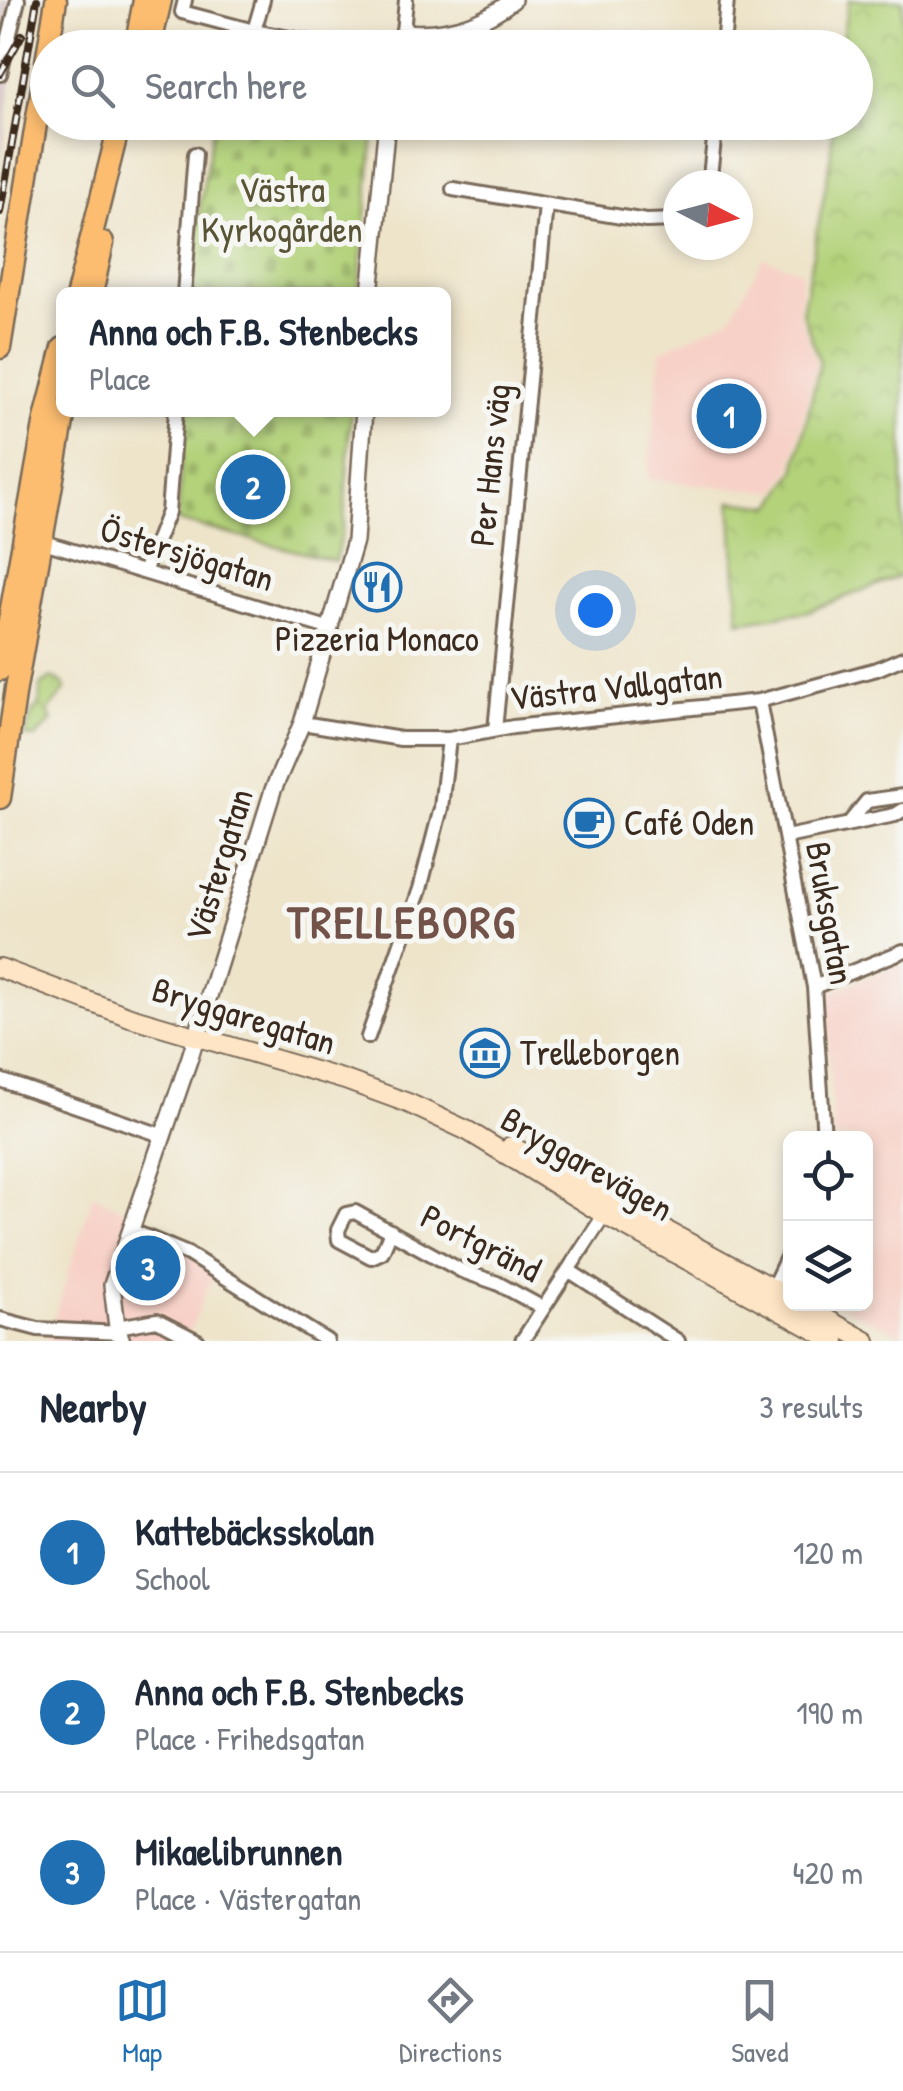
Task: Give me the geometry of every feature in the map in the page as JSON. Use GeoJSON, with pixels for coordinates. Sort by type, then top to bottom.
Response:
{"type":"FeatureCollection","features":[{"type":"Feature","properties":{"kind":"main road"},"geometry":{"type":"LineString","coordinates":[[51,30],[56,0]]}},
{"type":"Feature","properties":{"kind":"main road"},"geometry":{"type":"LineString","coordinates":[[138,30],[144,0]]}},
{"type":"Feature","properties":{"kind":"main road"},"geometry":{"type":"LineString","coordinates":[[154,30],[161,0]]}},
{"type":"Feature","properties":{"kind":"main road"},"geometry":{"type":"LineString","coordinates":[[0,348],[33,140]]}},
{"type":"Feature","properties":{"kind":"main road"},"geometry":{"type":"LineString","coordinates":[[79,287],[116,140]]}},
{"type":"Feature","properties":{"kind":"main road"},"geometry":{"type":"LineString","coordinates":[[94,287],[126,140]]}},
{"type":"Feature","properties":{"kind":"main road"},"geometry":{"type":"LineString","coordinates":[[0,798],[34,539],[45,419],[56,376]]}},
{"type":"Feature","properties":{"kind":"main road"},"geometry":{"type":"LineString","coordinates":[[0,670],[64,417]]}},
{"type":"Feature","properties":{"kind":"main road","name":"Bryggaregatan"},"geometry":{"type":"LineString","coordinates":[[0,968],[196,1038],[345,1080],[408,1102],[468,1131]]}},
{"type":"Feature","properties":{"kind":"main road","name":"Bryggarevägen"},"geometry":{"type":"LineString","coordinates":[[468,1131],[769,1295],[835,1341]]}},
{"type":"Feature","properties":{"kind":"main road","name":"Bryggarevägen"},"geometry":{"type":"LineString","coordinates":[[769,1295],[783,1297]]}},
{"type":"Feature","properties":{"kind":"main road"},"geometry":{"type":"LineString","coordinates":[[812,1311],[866,1341]]}},
{"type":"Feature","properties":{"kind":"street"},"geometry":{"type":"LineString","coordinates":[[0,74],[18,0]]}},
{"type":"Feature","properties":{"kind":"street"},"geometry":{"type":"LineString","coordinates":[[185,0],[182,12],[247,30]]}},
{"type":"Feature","properties":{"kind":"street"},"geometry":{"type":"LineString","coordinates":[[255,30],[263,0]]}},
{"type":"Feature","properties":{"kind":"street"},"geometry":{"type":"LineString","coordinates":[[403,30],[406,0]]}},
{"type":"Feature","properties":{"kind":"street"},"geometry":{"type":"LineString","coordinates":[[450,30],[500,10],[513,0]]}},
{"type":"Feature","properties":{"kind":"street"},"geometry":{"type":"LineString","coordinates":[[724,30],[727,0]]}},
{"type":"Feature","properties":{"kind":"street"},"geometry":{"type":"LineString","coordinates":[[371,287],[385,140]]}},
{"type":"Feature","properties":{"kind":"street"},"geometry":{"type":"LineString","coordinates":[[711,170],[714,140]]}},
{"type":"Feature","properties":{"kind":"street"},"geometry":{"type":"LineString","coordinates":[[185,287],[195,154]]}},
{"type":"Feature","properties":{"kind":"street"},"geometry":{"type":"LineString","coordinates":[[453,189],[646,221],[663,220]]}},
{"type":"Feature","properties":{"kind":"street","name":"Per Hans väg"},"geometry":{"type":"LineString","coordinates":[[496,730],[546,206]]}},
{"type":"Feature","properties":{"kind":"street"},"geometry":{"type":"LineString","coordinates":[[144,572],[168,512],[175,417]]}},
{"type":"Feature","properties":{"kind":"street","name":"Västergatan"},"geometry":{"type":"LineString","coordinates":[[120,1334],[112,1285],[196,1038],[273,790],[302,723],[355,541],[364,417]]}},
{"type":"Feature","properties":{"kind":"street","name":"Östersjögatan"},"geometry":{"type":"LineString","coordinates":[[34,539],[331,629]]}},
{"type":"Feature","properties":{"kind":"street","name":"Västra Vallgatan"},"geometry":{"type":"LineString","coordinates":[[302,723],[401,739],[449,739],[496,730],[759,701],[877,669],[903,658]]}},
{"type":"Feature","properties":{"kind":"street","name":"Bruksgatan"},"geometry":{"type":"LineString","coordinates":[[759,701],[814,988],[824,1131]]}},
{"type":"Feature","properties":{"kind":"street"},"geometry":{"type":"LineString","coordinates":[[368,1037],[420,889],[441,808],[449,739]]}},
{"type":"Feature","properties":{"kind":"street"},"geometry":{"type":"LineString","coordinates":[[850,822],[868,800],[903,796]]}},
{"type":"Feature","properties":{"kind":"street"},"geometry":{"type":"LineString","coordinates":[[786,836],[895,815],[903,810]]}},
{"type":"Feature","properties":{"kind":"street"},"geometry":{"type":"LineString","coordinates":[[814,988],[903,951]]}},
{"type":"Feature","properties":{"kind":"street"},"geometry":{"type":"LineString","coordinates":[[0,1080],[164,1136]]}},
{"type":"Feature","properties":{"kind":"street"},"geometry":{"type":"LineString","coordinates":[[526,1340],[609,1208]]}},
{"type":"Feature","properties":{"kind":"street"},"geometry":{"type":"LineString","coordinates":[[130,1230],[188,1254],[327,1341]]}},
{"type":"Feature","properties":{"kind":"street","name":"Portgränd"},"geometry":{"type":"LineString","coordinates":[[391,1231],[462,1272],[497,1283],[543,1308]]}},
{"type":"Feature","properties":{"kind":"street"},"geometry":{"type":"LineString","coordinates":[[769,1295],[783,1265]]}},
{"type":"Feature","properties":{"kind":"street"},"geometry":{"type":"LineString","coordinates":[[568,1270],[678,1341]]}},
{"type":"Feature","properties":{"kind":"street"},"geometry":{"type":"LineString","coordinates":[[0,1319],[38,1330],[120,1334],[157,1320],[198,1341]]}},
{"type":"Feature","properties":{"kind":"shaded area"},"geometry":{"type":"Polygon","coordinates":[[[0,0],[26,0],[17,32],[0,175],[0,0]]]}},
{"type":"Feature","properties":{"kind":"shaded area"},"geometry":{"type":"Polygon","coordinates":[[[763,258],[802,271],[798,312],[816,363],[791,469],[776,492],[648,479],[661,351],[730,318],[763,258]]]}},
{"type":"Feature","properties":{"kind":"shaded area"},"geometry":{"type":"Polygon","coordinates":[[[903,962],[903,1335],[852,1311],[873,1311],[873,1131],[833,1131],[826,994],[903,962]]]}},
{"type":"Feature","properties":{"kind":"shaded area"},"geometry":{"type":"Polygon","coordinates":[[[93,1194],[217,1264],[186,1341],[47,1341],[93,1194]]]}},
{"type":"Feature","properties":{"kind":"green space"},"geometry":{"type":"Polygon","coordinates":[[[849,0],[903,0],[903,575],[809,611],[739,622],[731,501],[773,506],[795,470],[820,362],[802,312],[832,140],[873,140],[873,30],[843,30],[849,0]]]}},
{"type":"Feature","properties":{"kind":"green space","name":"Västra Kyrkogården"},"geometry":{"type":"Polygon","coordinates":[[[211,140],[373,140],[359,287],[193,287],[211,140]]]}},
{"type":"Feature","properties":{"kind":"green space"},"geometry":{"type":"Polygon","coordinates":[[[184,417],[351,417],[344,523],[335,561],[178,521],[184,417]]]}},
{"type":"Feature","properties":{"kind":"green space"},"geometry":{"type":"Polygon","coordinates":[[[52,678],[63,683],[65,690],[48,712],[52,721],[35,738],[25,736],[33,711],[39,706],[41,685],[52,678]]]}},
{"type":"Feature","properties":{"kind":"railway"},"geometry":{"type":"LineString","coordinates":[[32,30],[37,0]]}},
{"type":"Feature","properties":{"kind":"railway"},"geometry":{"type":"LineString","coordinates":[[0,74],[22,35]]}},
{"type":"Feature","properties":{"kind":"railway"},"geometry":{"type":"LineString","coordinates":[[0,212],[30,40]]}},
{"type":"Feature","properties":{"kind":"place","name":"Kattebäcksskolan"},"geometry":{"type":"Point","coordinates":[729,416]}},
{"type":"Feature","properties":{"kind":"place","name":"Anna och F.B. Stenbecks"},"geometry":{"type":"Point","coordinates":[253,487]}},
{"type":"Feature","properties":{"kind":"place","name":"Pizzeria Monaco"},"geometry":{"type":"Point","coordinates":[377,587]}},
{"type":"Feature","properties":{"kind":"place","name":"Café Oden"},"geometry":{"type":"Point","coordinates":[589,823]}},
{"type":"Feature","properties":{"kind":"place","name":"Trelleborgen"},"geometry":{"type":"Point","coordinates":[485,1053]}},
{"type":"Feature","properties":{"kind":"place","name":"Mikaelibrunnen"},"geometry":{"type":"Point","coordinates":[148,1268]}},
{"type":"Feature","properties":{"kind":"district","name":"TRELLEBORG"},"geometry":{"type":"Point","coordinates":[402,922]}}]}
